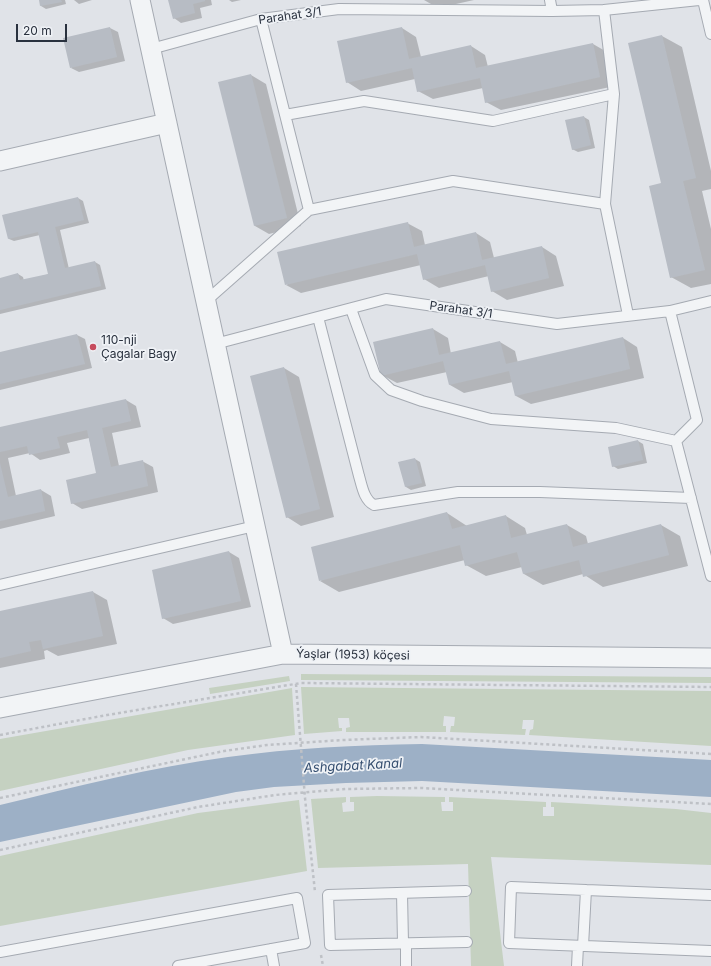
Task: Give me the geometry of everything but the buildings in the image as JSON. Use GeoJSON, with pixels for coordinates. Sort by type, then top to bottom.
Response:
{"type":"FeatureCollection","features":[{"type":"Feature","properties":{"kind":"street"},"geometry":{"type":"LineString","coordinates":[[140,0],[283,654]]}},
{"type":"Feature","properties":{"kind":"street"},"geometry":{"type":"LineString","coordinates":[[0,161],[167,122]]}},
{"type":"Feature","properties":{"kind":"street","name":"Ýaşlar (1953) köçesi"},"geometry":{"type":"LineString","coordinates":[[0,708],[283,654],[711,658]]}},
{"type":"Feature","properties":{"kind":"lane"},"geometry":{"type":"LineString","coordinates":[[550,0],[552,11]]}},
{"type":"Feature","properties":{"kind":"lane","name":"Parahat 3/1"},"geometry":{"type":"LineString","coordinates":[[151,49],[261,19],[339,9],[604,10],[699,0]]}},
{"type":"Feature","properties":{"kind":"lane"},"geometry":{"type":"LineString","coordinates":[[703,0],[711,34]]}},
{"type":"Feature","properties":{"kind":"lane"},"geometry":{"type":"LineString","coordinates":[[604,10],[614,94],[605,204],[628,315]]}},
{"type":"Feature","properties":{"kind":"lane"},"geometry":{"type":"LineString","coordinates":[[261,19],[309,210]]}},
{"type":"Feature","properties":{"kind":"lane"},"geometry":{"type":"LineString","coordinates":[[285,115],[364,101],[493,122],[614,94]]}},
{"type":"Feature","properties":{"kind":"lane"},"geometry":{"type":"LineString","coordinates":[[206,301],[309,210],[453,181],[605,204]]}},
{"type":"Feature","properties":{"kind":"lane","name":"Parahat 3/1"},"geometry":{"type":"LineString","coordinates":[[215,344],[386,299],[557,324],[670,311],[711,301]]}},
{"type":"Feature","properties":{"kind":"lane"},"geometry":{"type":"LineString","coordinates":[[351,309],[375,375],[391,390],[422,401],[490,419],[616,428],[676,441]]}},
{"type":"Feature","properties":{"kind":"lane"},"geometry":{"type":"LineString","coordinates":[[670,311],[697,420],[676,441]]}},
{"type":"Feature","properties":{"kind":"lane"},"geometry":{"type":"LineString","coordinates":[[318,317],[359,476],[366,498],[374,505],[458,492],[540,492],[691,498]]}},
{"type":"Feature","properties":{"kind":"lane"},"geometry":{"type":"LineString","coordinates":[[676,441],[711,576]]}},
{"type":"Feature","properties":{"kind":"lane"},"geometry":{"type":"LineString","coordinates":[[0,585],[255,526]]}},
{"type":"Feature","properties":{"kind":"lane"},"geometry":{"type":"LineString","coordinates":[[711,895],[511,886],[509,943],[711,952]]}},
{"type":"Feature","properties":{"kind":"lane"},"geometry":{"type":"LineString","coordinates":[[577,966],[581,946],[586,890]]}},
{"type":"Feature","properties":{"kind":"lane"},"geometry":{"type":"LineString","coordinates":[[466,891],[328,895],[330,945],[467,942]]}},
{"type":"Feature","properties":{"kind":"lane"},"geometry":{"type":"LineString","coordinates":[[402,893],[406,966]]}},
{"type":"Feature","properties":{"kind":"lane"},"geometry":{"type":"LineString","coordinates":[[0,952],[297,898],[305,943],[178,966]]}},
{"type":"Feature","properties":{"kind":"lane"},"geometry":{"type":"LineString","coordinates":[[271,949],[274,966]]}},
{"type":"Feature","properties":{"kind":"path"},"geometry":{"type":"LineString","coordinates":[[296,684],[304,792],[315,897]]}},
{"type":"Feature","properties":{"kind":"path"},"geometry":{"type":"LineString","coordinates":[[0,735],[107,715],[296,684],[711,687]]}},
{"type":"Feature","properties":{"kind":"path"},"geometry":{"type":"LineString","coordinates":[[0,798],[187,757],[260,746],[300,743],[422,737],[711,754]]}},
{"type":"Feature","properties":{"kind":"path"},"geometry":{"type":"LineString","coordinates":[[0,850],[198,807],[304,792],[346,789],[420,788],[711,804]]}},
{"type":"Feature","properties":{"kind":"path"},"geometry":{"type":"LineString","coordinates":[[321,951],[323,966]]}},
{"type":"Feature","properties":{"kind":"green space"},"geometry":{"type":"Polygon","coordinates":[[[301,674],[711,677],[711,683],[301,680],[301,674]]]}},
{"type":"Feature","properties":{"kind":"green space"},"geometry":{"type":"Polygon","coordinates":[[[289,676],[290,681],[210,694],[209,688],[289,676]]]}},
{"type":"Feature","properties":{"kind":"green space"},"geometry":{"type":"Polygon","coordinates":[[[301,687],[711,691],[711,746],[529,735],[530,730],[533,729],[534,720],[523,720],[522,729],[526,729],[525,735],[450,732],[451,726],[454,726],[455,717],[444,716],[443,726],[446,726],[446,732],[346,732],[346,728],[350,727],[349,718],[338,718],[339,728],[342,728],[342,731],[304,734],[301,687]]]}},
{"type":"Feature","properties":{"kind":"green space"},"geometry":{"type":"Polygon","coordinates":[[[292,688],[295,735],[188,750],[0,791],[0,739],[292,688]]]}},
{"type":"Feature","properties":{"kind":"green space"},"geometry":{"type":"Polygon","coordinates":[[[346,797],[346,802],[342,803],[343,812],[354,811],[354,802],[350,802],[350,797],[445,797],[445,802],[441,802],[442,811],[453,811],[453,802],[449,802],[449,797],[546,802],[546,807],[543,807],[543,816],[554,816],[554,807],[551,807],[551,802],[676,809],[711,813],[711,865],[491,857],[504,966],[471,966],[468,864],[318,868],[311,799],[346,797]]]}},
{"type":"Feature","properties":{"kind":"green space"},"geometry":{"type":"Polygon","coordinates":[[[299,800],[307,871],[0,926],[0,856],[198,813],[299,800]]]}},
{"type":"Feature","properties":{"kind":"water","name":"Ashgabat Kanal"},"geometry":{"type":"Polygon","coordinates":[[[422,744],[711,760],[711,797],[422,781],[274,787],[236,792],[0,842],[0,805],[85,785],[171,766],[252,754],[373,745],[422,744]]]}},
{"type":"Feature","properties":{"kind":"place","name":"110-nji Çagalar Bagy"},"geometry":{"type":"Point","coordinates":[93,347]}}]}
